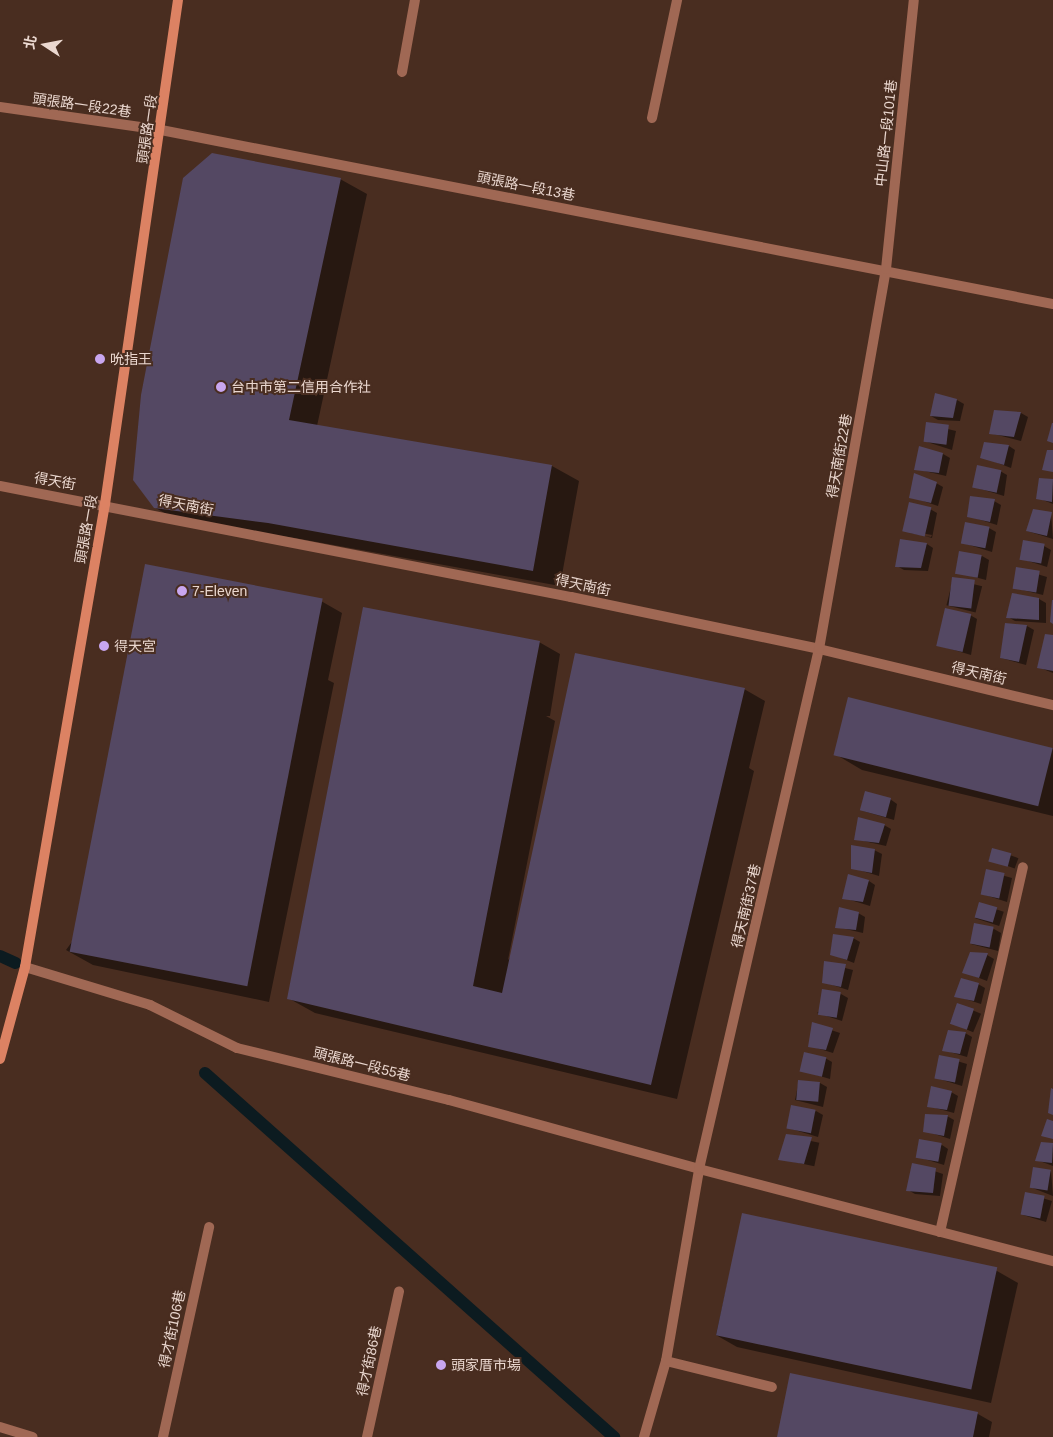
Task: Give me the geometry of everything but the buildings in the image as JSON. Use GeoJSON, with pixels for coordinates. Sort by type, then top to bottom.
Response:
{"type":"FeatureCollection","features":[{"type":"Feature","properties":{"kind":"street","name":"頭張路一段"},"geometry":{"type":"LineString","coordinates":[[0,1058],[25,967],[104,504],[161,130],[178,0]]}},
{"type":"Feature","properties":{"kind":"street"},"geometry":{"type":"LineString","coordinates":[[402,72],[416,0]]}},
{"type":"Feature","properties":{"kind":"street"},"geometry":{"type":"LineString","coordinates":[[652,118],[676,0]]}},
{"type":"Feature","properties":{"kind":"street","name":"中山路一段101巷"},"geometry":{"type":"LineString","coordinates":[[886,269],[914,0]]}},
{"type":"Feature","properties":{"kind":"street","name":"頭張路一段22巷"},"geometry":{"type":"LineString","coordinates":[[0,107],[161,130]]}},
{"type":"Feature","properties":{"kind":"street","name":"頭張路一段13巷"},"geometry":{"type":"LineString","coordinates":[[161,130],[886,269],[1053,304]]}},
{"type":"Feature","properties":{"kind":"street","name":"得天南街22巷"},"geometry":{"type":"LineString","coordinates":[[819,649],[886,269]]}},
{"type":"Feature","properties":{"kind":"street","name":"得天街"},"geometry":{"type":"LineString","coordinates":[[0,486],[104,504]]}},
{"type":"Feature","properties":{"kind":"street","name":"得天南街"},"geometry":{"type":"LineString","coordinates":[[104,504],[819,649],[1053,705]]}},
{"type":"Feature","properties":{"kind":"street","name":"得天南街37巷"},"geometry":{"type":"LineString","coordinates":[[644,1437],[666,1360],[699,1169],[819,649]]}},
{"type":"Feature","properties":{"kind":"street"},"geometry":{"type":"LineString","coordinates":[[940,1232],[1023,867]]}},
{"type":"Feature","properties":{"kind":"street","name":"頭張路一段55巷"},"geometry":{"type":"LineString","coordinates":[[25,967],[150,1005],[237,1048],[449,1100],[699,1169]]}},
{"type":"Feature","properties":{"kind":"street"},"geometry":{"type":"LineString","coordinates":[[699,1169],[1053,1261]]}},
{"type":"Feature","properties":{"kind":"street","name":"得才街106巷"},"geometry":{"type":"LineString","coordinates":[[163,1437],[209,1227]]}},
{"type":"Feature","properties":{"kind":"street","name":"得才街86巷"},"geometry":{"type":"LineString","coordinates":[[367,1437],[399,1291]]}},
{"type":"Feature","properties":{"kind":"street"},"geometry":{"type":"LineString","coordinates":[[666,1360],[772,1387]]}},
{"type":"Feature","properties":{"kind":"street"},"geometry":{"type":"LineString","coordinates":[[0,1427],[32,1437]]}},
{"type":"Feature","properties":{"kind":"waterway"},"geometry":{"type":"LineString","coordinates":[[0,956],[16,963]]}},
{"type":"Feature","properties":{"kind":"waterway"},"geometry":{"type":"LineString","coordinates":[[205,1073],[614,1437]]}},
{"type":"Feature","properties":{"kind":"place","name":"吮指王"},"geometry":{"type":"Point","coordinates":[100,359]}},
{"type":"Feature","properties":{"kind":"place","name":"台中市第二信用合作社"},"geometry":{"type":"Point","coordinates":[221,387]}},
{"type":"Feature","properties":{"kind":"place","name":"7-Eleven"},"geometry":{"type":"Point","coordinates":[182,591]}},
{"type":"Feature","properties":{"kind":"place","name":"得天宮"},"geometry":{"type":"Point","coordinates":[104,646]}},
{"type":"Feature","properties":{"kind":"place","name":"頭家厝市場"},"geometry":{"type":"Point","coordinates":[441,1365]}}]}
